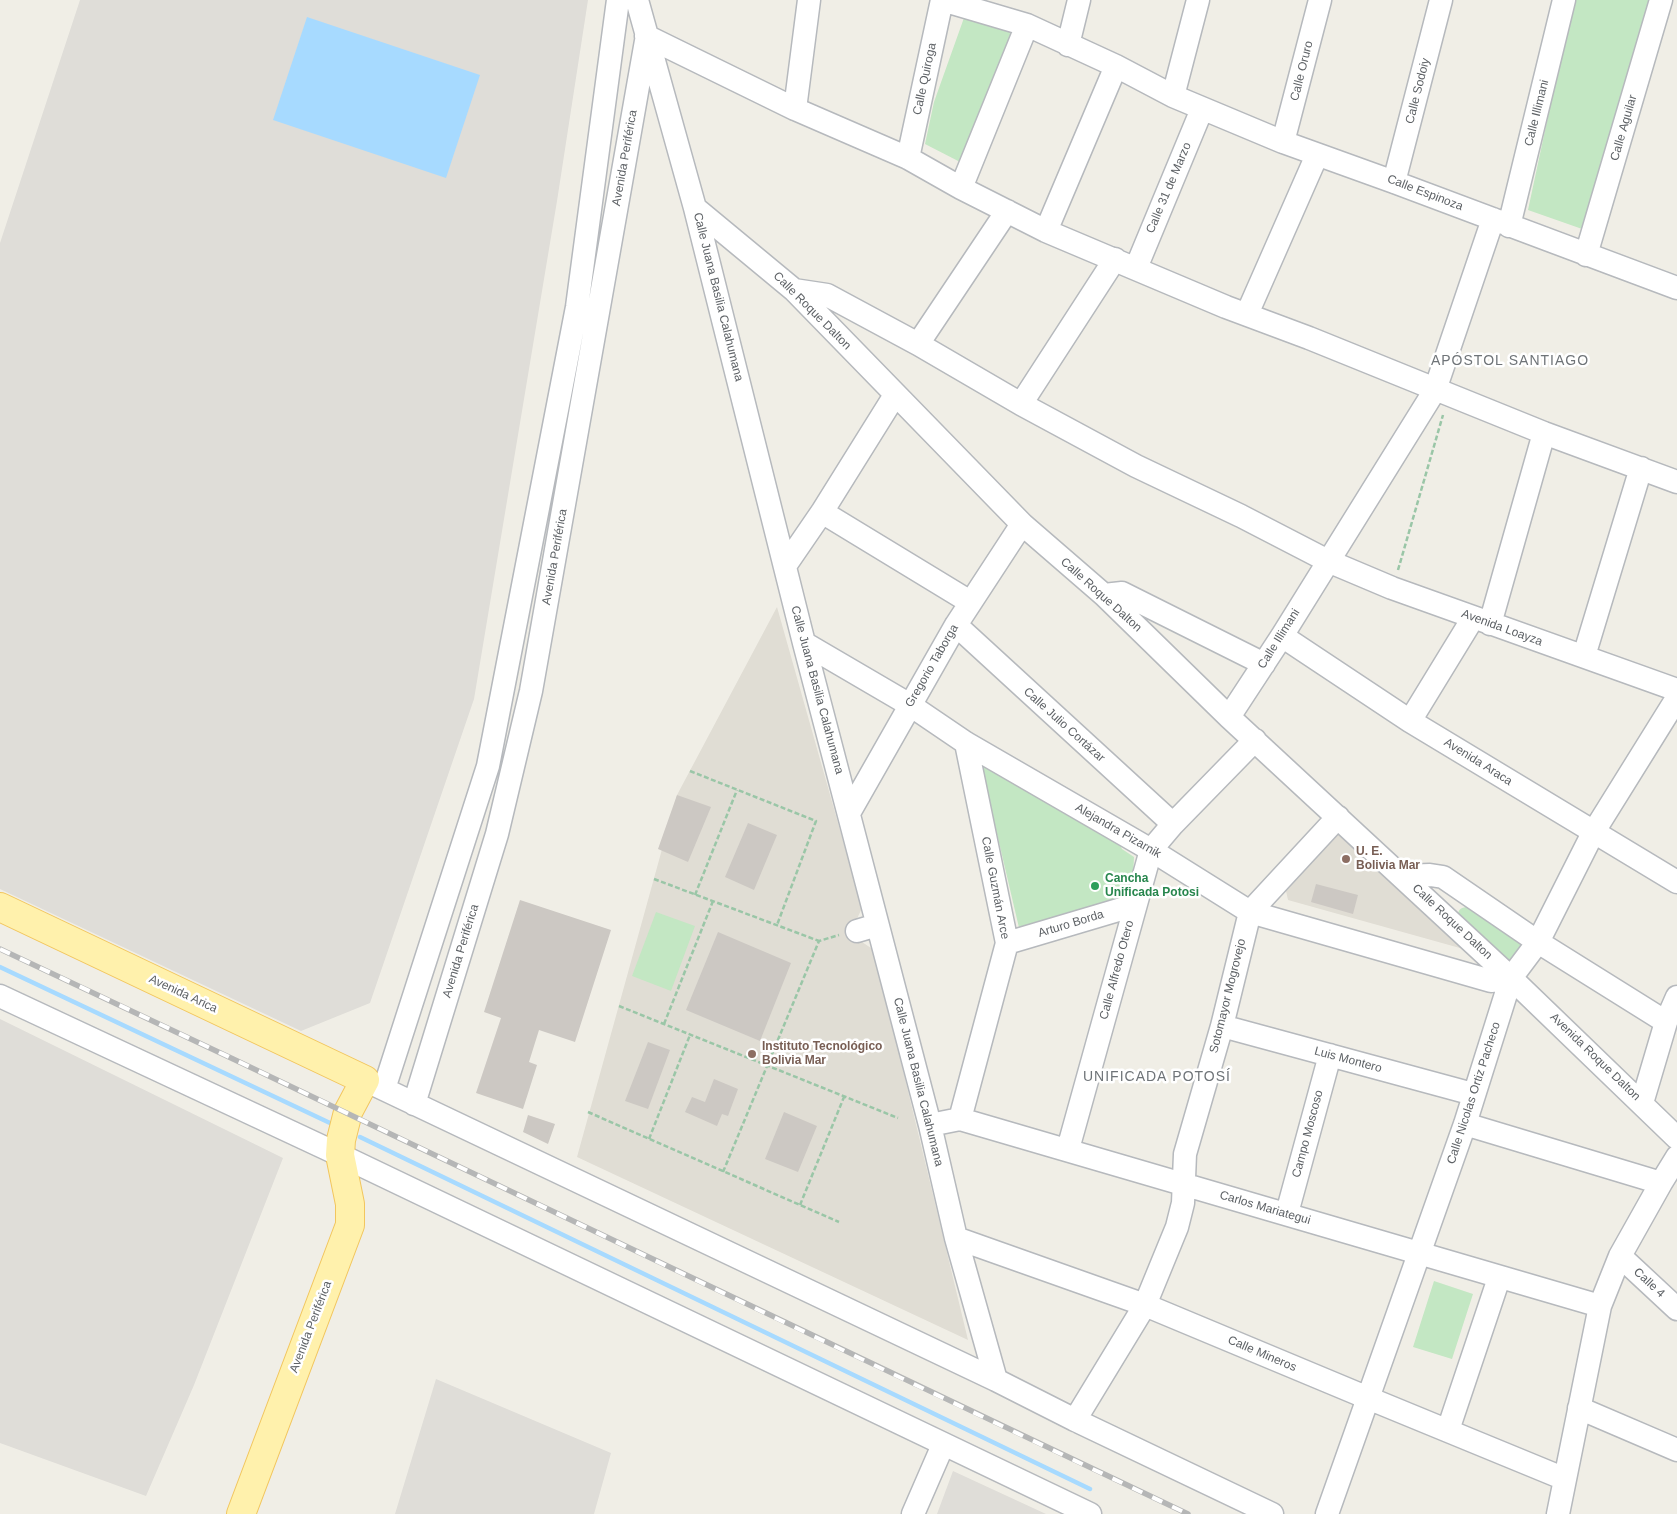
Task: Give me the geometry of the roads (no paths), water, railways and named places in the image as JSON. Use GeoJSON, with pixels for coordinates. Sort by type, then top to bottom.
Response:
{"type":"FeatureCollection","features":[{"type":"Feature","properties":{"kind":"main road","name":"Avenida Arica"},"geometry":{"type":"LineString","coordinates":[[0,907],[375,1085]]}},
{"type":"Feature","properties":{"kind":"main road","name":"Avenida Periférica"},"geometry":{"type":"LineString","coordinates":[[241,1514],[350,1225],[350,1204],[340,1156],[341,1140],[348,1112],[375,1085]]}},
{"type":"Feature","properties":{"kind":"street","name":"Avenida Periférica"},"geometry":{"type":"LineString","coordinates":[[375,1085],[488,766],[577,307],[618,0]]}},
{"type":"Feature","properties":{"kind":"street","name":"Calle Juana Basilia Calahumana"},"geometry":{"type":"LineString","coordinates":[[637,0],[695,208],[804,643],[849,813],[867,928],[930,1125],[956,1238],[996,1380]]}},
{"type":"Feature","properties":{"kind":"street","name":"Avenida Periférica"},"geometry":{"type":"LineString","coordinates":[[414,1104],[497,834],[531,691],[652,0]]}},
{"type":"Feature","properties":{"kind":"street"},"geometry":{"type":"LineString","coordinates":[[795,109],[809,0]]}},
{"type":"Feature","properties":{"kind":"street","name":"Calle Espinoza"},"geometry":{"type":"LineString","coordinates":[[942,0],[965,3],[1027,25],[1116,66],[1173,96],[1283,142],[1677,288]]}},
{"type":"Feature","properties":{"kind":"street","name":"Calle Quiroga"},"geometry":{"type":"LineString","coordinates":[[908,158],[942,0]]}},
{"type":"Feature","properties":{"kind":"street"},"geometry":{"type":"LineString","coordinates":[[1068,45],[1079,0]]}},
{"type":"Feature","properties":{"kind":"street"},"geometry":{"type":"LineString","coordinates":[[1173,96],[1198,0]]}},
{"type":"Feature","properties":{"kind":"street","name":"Calle Oruro"},"geometry":{"type":"LineString","coordinates":[[1283,142],[1320,0]]}},
{"type":"Feature","properties":{"kind":"street","name":"Calle Sodoiy"},"geometry":{"type":"LineString","coordinates":[[1394,182],[1441,0]]}},
{"type":"Feature","properties":{"kind":"street","name":"Calle Illimani"},"geometry":{"type":"LineString","coordinates":[[1230,717],[1328,561],[1442,392],[1501,223],[1564,0]]}},
{"type":"Feature","properties":{"kind":"street","name":"Calle Aguilar"},"geometry":{"type":"LineString","coordinates":[[1586,255],[1662,0]]}},
{"type":"Feature","properties":{"kind":"street"},"geometry":{"type":"LineString","coordinates":[[961,188],[1027,25]]}},
{"type":"Feature","properties":{"kind":"street"},"geometry":{"type":"LineString","coordinates":[[646,36],[795,109],[908,158],[961,188],[1046,230],[1226,307],[1544,432],[1641,468],[1675,475]]}},
{"type":"Feature","properties":{"kind":"street"},"geometry":{"type":"LineString","coordinates":[[1046,230],[1116,66]]}},
{"type":"Feature","properties":{"kind":"street","name":"Calle 31 de Marzo"},"geometry":{"type":"LineString","coordinates":[[1021,404],[1126,264],[1202,109]]}},
{"type":"Feature","properties":{"kind":"street"},"geometry":{"type":"LineString","coordinates":[[1247,314],[1317,155]]}},
{"type":"Feature","properties":{"kind":"street","name":"Calle Roque Dalton"},"geometry":{"type":"LineString","coordinates":[[695,208],[794,290],[1022,524],[1104,596],[1230,717],[1511,978]]}},
{"type":"Feature","properties":{"kind":"street"},"geometry":{"type":"LineString","coordinates":[[918,344],[1007,211]]}},
{"type":"Feature","properties":{"kind":"street","name":"Avenida Loayza"},"geometry":{"type":"LineString","coordinates":[[794,290],[827,295],[1136,466],[1241,516],[1328,561],[1392,588],[1481,621],[1677,690]]}},
{"type":"Feature","properties":{"kind":"street"},"geometry":{"type":"LineString","coordinates":[[785,566],[822,512],[895,395]]}},
{"type":"Feature","properties":{"kind":"street"},"geometry":{"type":"LineString","coordinates":[[1410,720],[1481,621],[1544,432]]}},
{"type":"Feature","properties":{"kind":"street"},"geometry":{"type":"LineString","coordinates":[[1584,656],[1641,468]]}},
{"type":"Feature","properties":{"kind":"street"},"geometry":{"type":"LineString","coordinates":[[822,512],[970,602]]}},
{"type":"Feature","properties":{"kind":"street","name":"Gregorio Taborga"},"geometry":{"type":"LineString","coordinates":[[849,813],[956,625],[1022,524]]}},
{"type":"Feature","properties":{"kind":"street"},"geometry":{"type":"LineString","coordinates":[[1104,596],[1122,593],[1264,664]]}},
{"type":"Feature","properties":{"kind":"street","name":"Calle Julio Cortázar"},"geometry":{"type":"LineString","coordinates":[[956,625],[1173,824]]}},
{"type":"Feature","properties":{"kind":"street","name":"Avenida Araca"},"geometry":{"type":"LineString","coordinates":[[1282,636],[1410,720],[1593,833],[1677,882]]}},
{"type":"Feature","properties":{"kind":"street","name":"Alejandra Pizarnik"},"geometry":{"type":"LineString","coordinates":[[804,643],[910,705],[966,744],[1151,850],[1250,912],[1491,981],[1511,978]]}},
{"type":"Feature","properties":{"kind":"street","name":"Calle Nicolas Ortiz Pacheco"},"geometry":{"type":"LineString","coordinates":[[1327,1514],[1465,1124],[1511,978],[1538,942],[1593,833],[1677,698]]}},
{"type":"Feature","properties":{"kind":"street","name":"Calle Alfredo Otero"},"geometry":{"type":"LineString","coordinates":[[1068,1149],[1151,850],[1173,824],[1255,740]]}},
{"type":"Feature","properties":{"kind":"street","name":"Calle Guzmán Arce"},"geometry":{"type":"LineString","coordinates":[[960,1118],[1007,943],[966,744]]}},
{"type":"Feature","properties":{"kind":"street","name":"Sotomayor Mogrovejo"},"geometry":{"type":"LineString","coordinates":[[1075,1420],[1145,1305],[1177,1227],[1183,1203],[1185,1154],[1222,1026],[1250,912],[1338,817]]}},
{"type":"Feature","properties":{"kind":"street"},"geometry":{"type":"LineString","coordinates":[[1402,876],[1430,875],[1442,877],[1538,942],[1666,1022]]}},
{"type":"Feature","properties":{"kind":"street","name":"Arturo Borda"},"geometry":{"type":"LineString","coordinates":[[1007,943],[1135,905]]}},
{"type":"Feature","properties":{"kind":"street","name":"Avenida Roque Dalton"},"geometry":{"type":"LineString","coordinates":[[1511,978],[1677,1138]]}},
{"type":"Feature","properties":{"kind":"street"},"geometry":{"type":"LineString","coordinates":[[0,996],[1090,1514]]}},
{"type":"Feature","properties":{"kind":"street"},"geometry":{"type":"LineString","coordinates":[[1642,1103],[1666,1022],[1677,998]]}},
{"type":"Feature","properties":{"kind":"street","name":"Luis Montero"},"geometry":{"type":"LineString","coordinates":[[1222,1026],[1473,1094]]}},
{"type":"Feature","properties":{"kind":"street","name":"Campo Moscoso"},"geometry":{"type":"LineString","coordinates":[[1287,1213],[1330,1055]]}},
{"type":"Feature","properties":{"kind":"street"},"geometry":{"type":"LineString","coordinates":[[375,1085],[996,1380],[1272,1514]]}},
{"type":"Feature","properties":{"kind":"street","name":"Carlos Mariategui"},"geometry":{"type":"LineString","coordinates":[[930,1125],[960,1118],[1183,1185],[1287,1213],[1499,1278],[1600,1306]]}},
{"type":"Feature","properties":{"kind":"street"},"geometry":{"type":"LineString","coordinates":[[1465,1124],[1660,1183]]}},
{"type":"Feature","properties":{"kind":"street"},"geometry":{"type":"LineString","coordinates":[[1558,1514],[1600,1306],[1620,1256],[1660,1183],[1677,1157]]}},
{"type":"Feature","properties":{"kind":"street","name":"Calle Mineros"},"geometry":{"type":"LineString","coordinates":[[956,1238],[1145,1305],[1565,1479]]}},
{"type":"Feature","properties":{"kind":"street","name":"Calle 4"},"geometry":{"type":"LineString","coordinates":[[1620,1256],[1677,1309]]}},
{"type":"Feature","properties":{"kind":"street"},"geometry":{"type":"LineString","coordinates":[[1448,1430],[1499,1278]]}},
{"type":"Feature","properties":{"kind":"street"},"geometry":{"type":"LineString","coordinates":[[1579,1408],[1677,1450]]}},
{"type":"Feature","properties":{"kind":"street"},"geometry":{"type":"LineString","coordinates":[[913,1514],[943,1444]]}},
{"type":"Feature","properties":{"kind":"water"},"geometry":{"type":"Polygon","coordinates":[[[307,17],[480,75],[446,178],[273,120],[307,17]]]}},
{"type":"Feature","properties":{"kind":"waterway"},"geometry":{"type":"LineString","coordinates":[[0,967],[330,1123]]}},
{"type":"Feature","properties":{"kind":"waterway"},"geometry":{"type":"LineString","coordinates":[[360,1137],[1090,1489]]}},
{"type":"Feature","properties":{"kind":"railway"},"geometry":{"type":"LineString","coordinates":[[0,949],[1188,1514]]}},
{"type":"Feature","properties":{"kind":"place","name":"U. E. Bolivia Mar"},"geometry":{"type":"Point","coordinates":[1346,859]}},
{"type":"Feature","properties":{"kind":"place","name":"Cancha Unificada Potosi"},"geometry":{"type":"Point","coordinates":[1095,886]}},
{"type":"Feature","properties":{"kind":"place","name":"Instituto Tecnológico Bolivia Mar"},"geometry":{"type":"Point","coordinates":[752,1054]}},
{"type":"Feature","properties":{"kind":"district","name":"APÓSTOL SANTIAGO"},"geometry":{"type":"Point","coordinates":[1510,361]}},
{"type":"Feature","properties":{"kind":"district","name":"UNIFICADA POTOSÍ"},"geometry":{"type":"Point","coordinates":[1157,1077]}}]}
